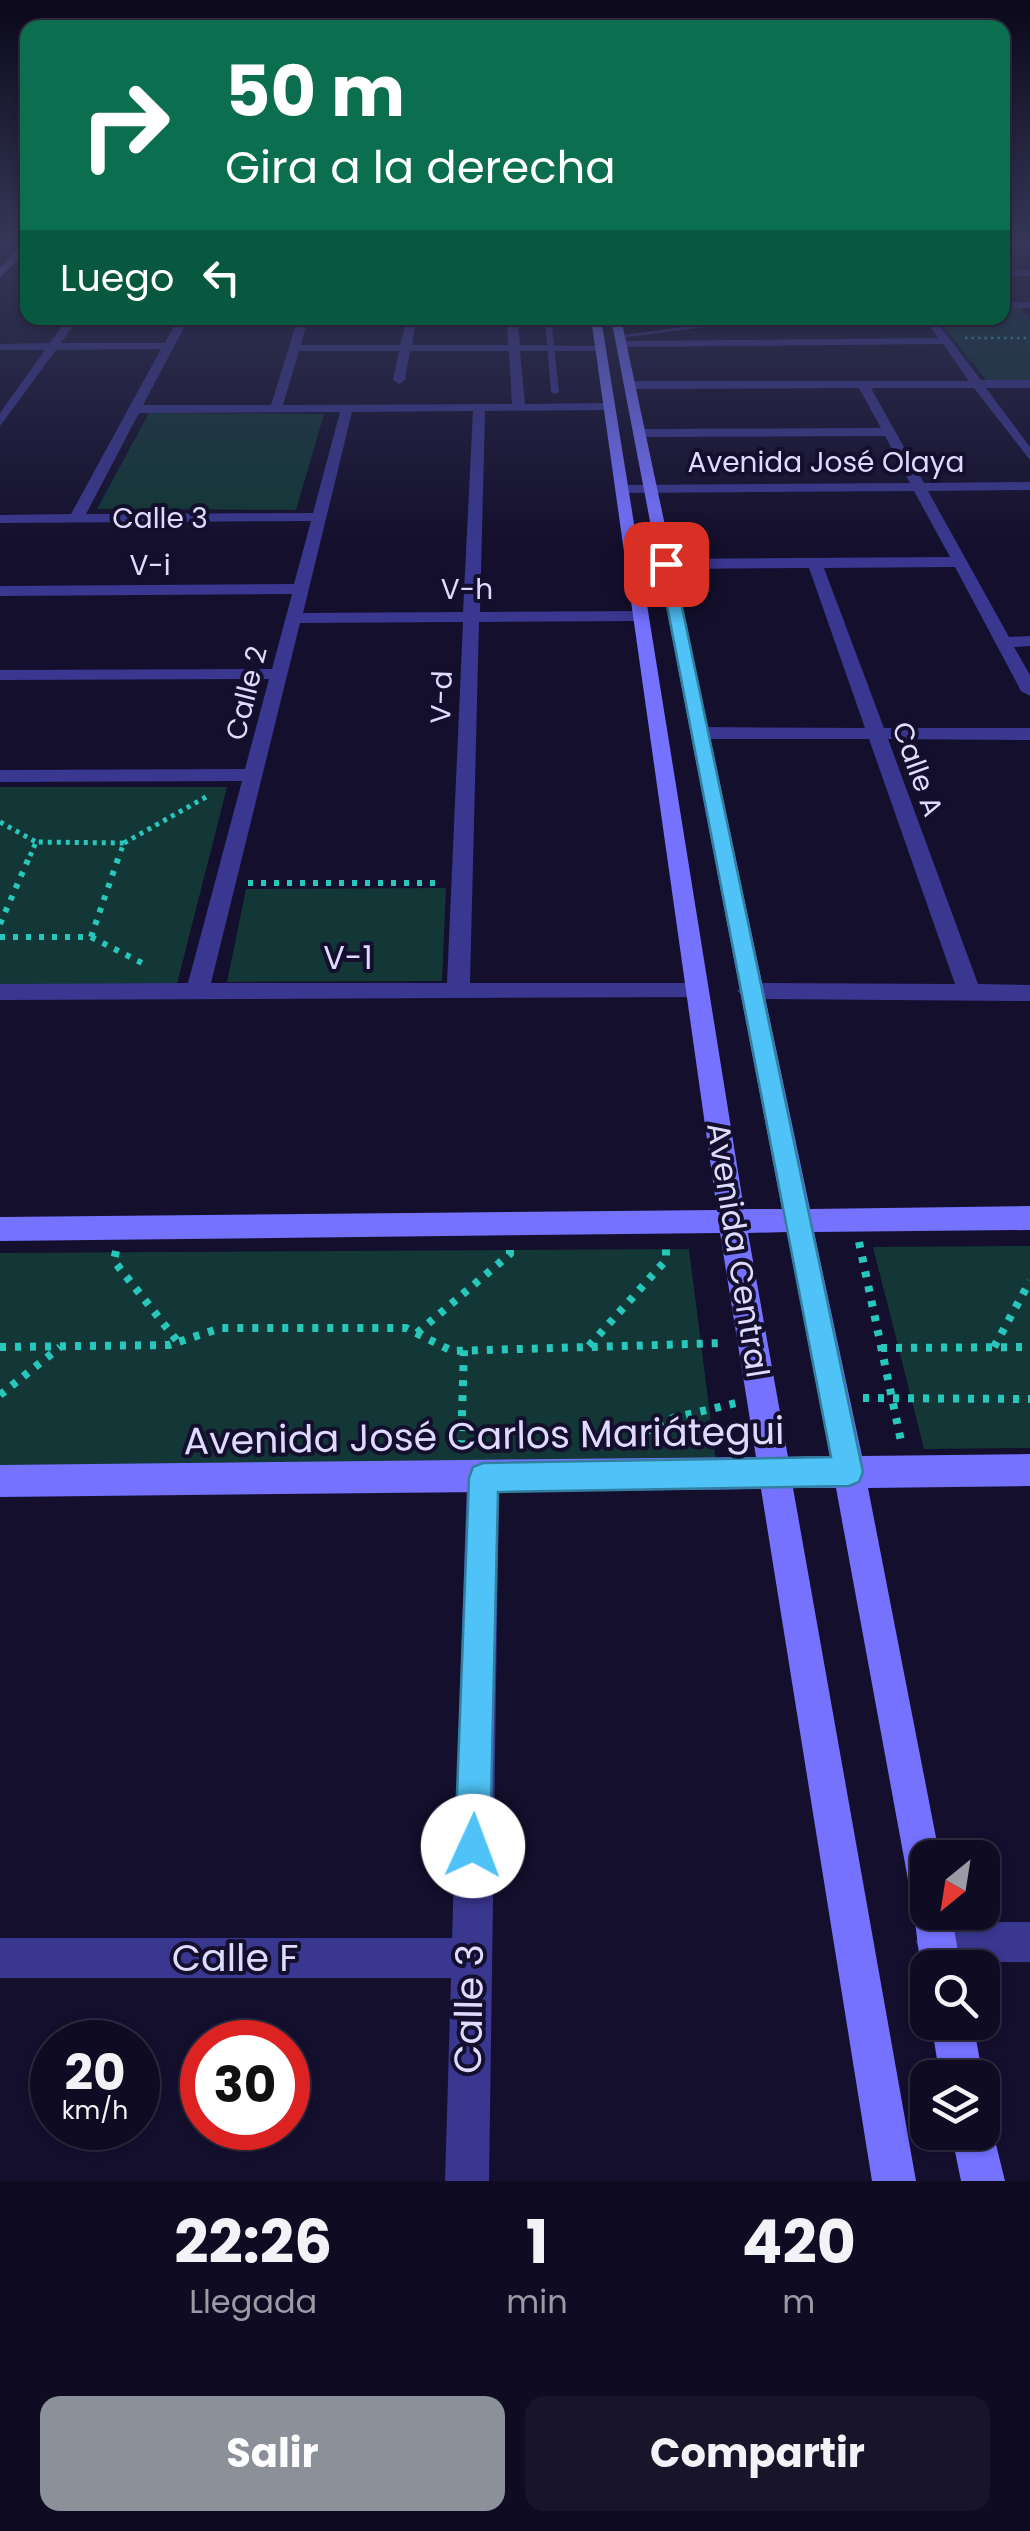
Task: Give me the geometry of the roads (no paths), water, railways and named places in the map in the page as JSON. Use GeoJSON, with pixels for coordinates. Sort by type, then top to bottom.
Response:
{"type":"FeatureCollection","features":[{"type":"Feature","properties":{"kind":"street"},"geometry":{"type":"LineString","coordinates":[[276,408],[295,344]]}},
{"type":"Feature","properties":{"kind":"street"},"geometry":{"type":"LineString","coordinates":[[399,380],[407,344]]}},
{"type":"Feature","properties":{"kind":"street"},"geometry":{"type":"LineString","coordinates":[[514,344],[519,407]]}},
{"type":"Feature","properties":{"kind":"street"},"geometry":{"type":"LineString","coordinates":[[294,348],[548,348],[572,344]]}},
{"type":"Feature","properties":{"kind":"street","name":"Avenida Central"},"geometry":{"type":"LineString","coordinates":[[614,344],[609,407],[637,494],[666,564],[795,1220],[849,1472],[918,1840]]}},
{"type":"Feature","properties":{"kind":"street","name":"Avenida Central"},"geometry":{"type":"LineString","coordinates":[[618,344],[640,433],[637,494],[641,616],[697,991],[732,1221],[894,2181]]}},
{"type":"Feature","properties":{"kind":"street"},"geometry":{"type":"LineString","coordinates":[[730,344],[735,357]]}},
{"type":"Feature","properties":{"kind":"street"},"geometry":{"type":"LineString","coordinates":[[948,344],[1030,456]]}},
{"type":"Feature","properties":{"kind":"street"},"geometry":{"type":"LineString","coordinates":[[0,346],[166,346],[76,519]]}},
{"type":"Feature","properties":{"kind":"street"},"geometry":{"type":"LineString","coordinates":[[0,422],[53,346]]}},
{"type":"Feature","properties":{"kind":"street"},"geometry":{"type":"LineString","coordinates":[[740,371],[744,385]]}},
{"type":"Feature","properties":{"kind":"street"},"geometry":{"type":"LineString","coordinates":[[864,384],[1030,691]]}},
{"type":"Feature","properties":{"kind":"street"},"geometry":{"type":"LineString","coordinates":[[631,385],[1030,384]]}},
{"type":"Feature","properties":{"kind":"street"},"geometry":{"type":"LineString","coordinates":[[133,408],[609,407]]}},
{"type":"Feature","properties":{"kind":"street","name":"Calle 2"},"geometry":{"type":"LineString","coordinates":[[198,991],[347,408]]}},
{"type":"Feature","properties":{"kind":"street","name":"V-d"},"geometry":{"type":"LineString","coordinates":[[458,990],[479,408]]}},
{"type":"Feature","properties":{"kind":"street"},"geometry":{"type":"LineString","coordinates":[[1011,430],[1030,430]]}},
{"type":"Feature","properties":{"kind":"street"},"geometry":{"type":"LineString","coordinates":[[640,433],[889,432]]}},
{"type":"Feature","properties":{"kind":"street","name":"Avenida José Olaya"},"geometry":{"type":"LineString","coordinates":[[637,494],[922,492],[1030,486]]}},
{"type":"Feature","properties":{"kind":"street","name":"Avenida José Olaya"},"geometry":{"type":"LineString","coordinates":[[922,492],[1030,498]]}},
{"type":"Feature","properties":{"kind":"street","name":"Calle 3"},"geometry":{"type":"LineString","coordinates":[[0,519],[320,517]]}},
{"type":"Feature","properties":{"kind":"street"},"geometry":{"type":"LineString","coordinates":[[666,564],[960,562]]}},
{"type":"Feature","properties":{"kind":"street","name":"Calle A"},"geometry":{"type":"LineString","coordinates":[[815,563],[970,993]]}},
{"type":"Feature","properties":{"kind":"street","name":"V-i"},"geometry":{"type":"LineString","coordinates":[[0,591],[301,589]]}},
{"type":"Feature","properties":{"kind":"street","name":"V-h"},"geometry":{"type":"LineString","coordinates":[[294,618],[641,616]]}},
{"type":"Feature","properties":{"kind":"street"},"geometry":{"type":"LineString","coordinates":[[1003,642],[1030,642]]}},
{"type":"Feature","properties":{"kind":"street"},"geometry":{"type":"LineString","coordinates":[[0,675],[280,674]]}},
{"type":"Feature","properties":{"kind":"street"},"geometry":{"type":"LineString","coordinates":[[699,733],[1030,734]]}},
{"type":"Feature","properties":{"kind":"street"},"geometry":{"type":"LineString","coordinates":[[0,776],[254,774]]}},
{"type":"Feature","properties":{"kind":"street","name":"V-1"},"geometry":{"type":"LineString","coordinates":[[0,992],[697,991]]}},
{"type":"Feature","properties":{"kind":"street"},"geometry":{"type":"LineString","coordinates":[[750,992],[1030,993]]}},
{"type":"Feature","properties":{"kind":"street"},"geometry":{"type":"LineString","coordinates":[[0,1229],[1030,1218]]}},
{"type":"Feature","properties":{"kind":"street","name":"Calle 3"},"geometry":{"type":"LineString","coordinates":[[467,2181],[475,1465]]}},
{"type":"Feature","properties":{"kind":"street","name":"Avenida José Carlos Mariátegui"},"geometry":{"type":"LineString","coordinates":[[0,1481],[475,1465],[776,1472],[1030,1470]]}},
{"type":"Feature","properties":{"kind":"street"},"geometry":{"type":"LineString","coordinates":[[936,1941],[1030,1942]]}},
{"type":"Feature","properties":{"kind":"street","name":"Calle F"},"geometry":{"type":"LineString","coordinates":[[0,1958],[470,1958]]}},
{"type":"Feature","properties":{"kind":"street"},"geometry":{"type":"LineString","coordinates":[[976,2150],[982,2181]]}},
{"type":"Feature","properties":{"kind":"lane"},"geometry":{"type":"LineString","coordinates":[[548,344],[556,392]]}}]}
